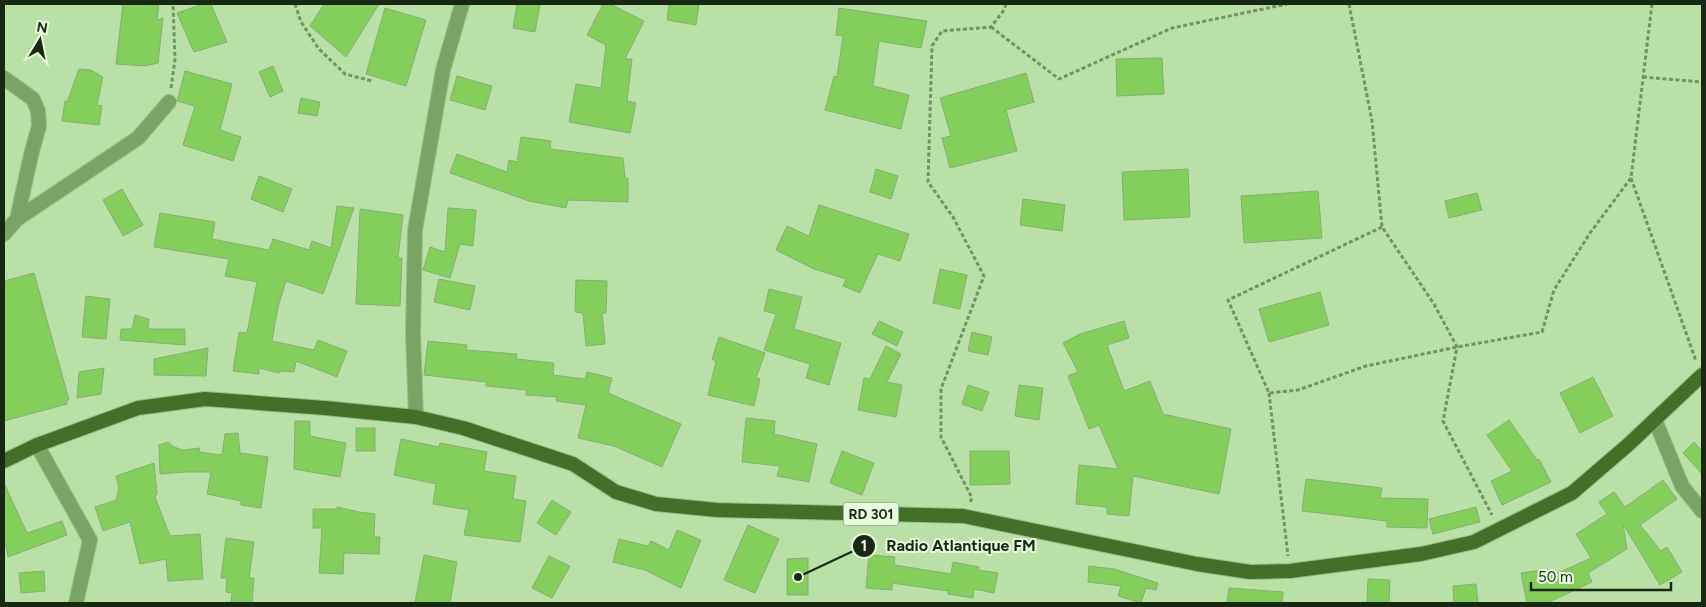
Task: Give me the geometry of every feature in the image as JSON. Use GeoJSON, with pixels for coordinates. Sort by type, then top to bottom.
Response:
{"type":"FeatureCollection","features":[{"type":"Feature","properties":{"kind":"main road","name":"RD 301"},"geometry":{"type":"LineString","coordinates":[[4,461],[37,445],[138,408],[205,399],[416,417],[463,428],[573,464],[616,492],[656,504],[717,510],[962,516],[1197,564],[1250,572],[1290,571],[1421,554],[1474,542],[1572,493],[1629,444],[1702,375]]}},
{"type":"Feature","properties":{"kind":"street"},"geometry":{"type":"LineString","coordinates":[[416,417],[413,332],[415,230],[443,70],[462,4]]}},
{"type":"Feature","properties":{"kind":"street"},"geometry":{"type":"LineString","coordinates":[[4,78],[34,99],[38,111],[39,126],[18,218]]}},
{"type":"Feature","properties":{"kind":"street"},"geometry":{"type":"LineString","coordinates":[[4,234],[18,218],[138,138],[169,102]]}},
{"type":"Feature","properties":{"kind":"street"},"geometry":{"type":"LineString","coordinates":[[1655,420],[1682,486],[1702,512]]}},
{"type":"Feature","properties":{"kind":"street"},"geometry":{"type":"LineString","coordinates":[[37,445],[90,540],[76,603]]}},
{"type":"Feature","properties":{"kind":"path"},"geometry":{"type":"LineString","coordinates":[[169,102],[175,59],[173,4]]}},
{"type":"Feature","properties":{"kind":"path"},"geometry":{"type":"LineString","coordinates":[[295,4],[301,22],[319,48],[332,62],[345,74],[372,81]]}},
{"type":"Feature","properties":{"kind":"path"},"geometry":{"type":"LineString","coordinates":[[991,27],[1004,10],[1006,4]]}},
{"type":"Feature","properties":{"kind":"path"},"geometry":{"type":"LineString","coordinates":[[962,516],[972,498],[942,437],[941,389],[984,276],[953,217],[928,182],[932,46],[942,32],[991,27],[1059,79],[1172,28],[1287,4]]}},
{"type":"Feature","properties":{"kind":"path"},"geometry":{"type":"LineString","coordinates":[[1349,4],[1372,121],[1382,227],[1434,304],[1457,347],[1442,421],[1500,529]]}},
{"type":"Feature","properties":{"kind":"path"},"geometry":{"type":"LineString","coordinates":[[1652,4],[1631,178],[1702,375]]}},
{"type":"Feature","properties":{"kind":"path"},"geometry":{"type":"LineString","coordinates":[[1644,77],[1702,82]]}},
{"type":"Feature","properties":{"kind":"path"},"geometry":{"type":"LineString","coordinates":[[1269,393],[1298,390],[1366,366],[1542,332],[1554,290],[1590,233],[1631,178]]}},
{"type":"Feature","properties":{"kind":"path"},"geometry":{"type":"LineString","coordinates":[[1290,571],[1269,393],[1228,300],[1382,227]]}},
{"type":"Feature","properties":{"kind":"building"},"geometry":{"type":"Polygon","coordinates":[[[123,4],[159,4],[157,20],[163,18],[158,63],[145,66],[116,64],[123,4]]]}},
{"type":"Feature","properties":{"kind":"building"},"geometry":{"type":"Polygon","coordinates":[[[203,4],[211,4],[227,42],[194,52],[177,13],[203,4]]]}},
{"type":"Feature","properties":{"kind":"building"},"geometry":{"type":"Polygon","coordinates":[[[324,4],[379,4],[346,57],[310,26],[324,4]]]}},
{"type":"Feature","properties":{"kind":"building"},"geometry":{"type":"Polygon","coordinates":[[[517,4],[540,4],[535,32],[513,28],[517,4]]]}},
{"type":"Feature","properties":{"kind":"building"},"geometry":{"type":"Polygon","coordinates":[[[603,4],[610,4],[644,21],[625,59],[632,59],[627,101],[636,103],[630,133],[569,122],[576,84],[601,88],[606,45],[587,35],[603,4]]]}},
{"type":"Feature","properties":{"kind":"building"},"geometry":{"type":"Polygon","coordinates":[[[669,4],[699,4],[696,25],[667,20],[669,4]]]}},
{"type":"Feature","properties":{"kind":"building"},"geometry":{"type":"Polygon","coordinates":[[[385,8],[426,20],[406,86],[366,74],[385,8]]]}},
{"type":"Feature","properties":{"kind":"building"},"geometry":{"type":"Polygon","coordinates":[[[839,8],[927,21],[921,48],[879,41],[873,86],[909,95],[901,129],[825,110],[834,76],[837,77],[843,36],[836,35],[839,8]]]}},
{"type":"Feature","properties":{"kind":"building"},"geometry":{"type":"Polygon","coordinates":[[[1162,58],[1164,94],[1117,96],[1116,59],[1162,58]]]}},
{"type":"Feature","properties":{"kind":"building"},"geometry":{"type":"Polygon","coordinates":[[[273,66],[283,91],[270,97],[259,72],[273,66]]]}},
{"type":"Feature","properties":{"kind":"building"},"geometry":{"type":"Polygon","coordinates":[[[79,69],[91,70],[103,77],[97,105],[102,106],[99,125],[62,121],[65,101],[67,102],[79,69]]]}},
{"type":"Feature","properties":{"kind":"building"},"geometry":{"type":"Polygon","coordinates":[[[185,71],[232,84],[220,130],[241,137],[233,161],[183,145],[195,106],[177,101],[185,71]]]}},
{"type":"Feature","properties":{"kind":"building"},"geometry":{"type":"Polygon","coordinates":[[[1026,73],[1034,102],[1006,110],[1017,151],[950,168],[942,138],[951,136],[940,98],[1026,73]]]}},
{"type":"Feature","properties":{"kind":"building"},"geometry":{"type":"Polygon","coordinates":[[[457,76],[492,86],[485,110],[450,100],[457,76]]]}},
{"type":"Feature","properties":{"kind":"building"},"geometry":{"type":"Polygon","coordinates":[[[301,98],[320,102],[317,116],[298,113],[301,98]]]}},
{"type":"Feature","properties":{"kind":"building"},"geometry":{"type":"Polygon","coordinates":[[[521,137],[551,141],[550,149],[623,158],[625,178],[628,178],[628,202],[568,200],[566,208],[529,201],[450,173],[457,154],[507,172],[509,160],[517,162],[521,137]]]}},
{"type":"Feature","properties":{"kind":"building"},"geometry":{"type":"Polygon","coordinates":[[[876,169],[898,176],[891,199],[870,192],[876,169]]]}},
{"type":"Feature","properties":{"kind":"building"},"geometry":{"type":"Polygon","coordinates":[[[1188,169],[1190,217],[1124,220],[1122,172],[1188,169]]]}},
{"type":"Feature","properties":{"kind":"building"},"geometry":{"type":"Polygon","coordinates":[[[259,176],[292,189],[283,212],[251,199],[259,176]]]}},
{"type":"Feature","properties":{"kind":"building"},"geometry":{"type":"Polygon","coordinates":[[[122,189],[143,225],[123,236],[103,200],[122,189]]]}},
{"type":"Feature","properties":{"kind":"building"},"geometry":{"type":"Polygon","coordinates":[[[1318,191],[1322,238],[1244,243],[1241,196],[1318,191]]]}},
{"type":"Feature","properties":{"kind":"building"},"geometry":{"type":"Polygon","coordinates":[[[1477,193],[1482,210],[1449,218],[1445,201],[1477,193]]]}},
{"type":"Feature","properties":{"kind":"building"},"geometry":{"type":"Polygon","coordinates":[[[1023,199],[1065,205],[1062,231],[1020,225],[1023,199]]]}},
{"type":"Feature","properties":{"kind":"building"},"geometry":{"type":"Polygon","coordinates":[[[819,205],[909,234],[900,261],[878,254],[860,293],[843,286],[846,279],[814,269],[776,250],[787,226],[809,236],[819,205]]]}},
{"type":"Feature","properties":{"kind":"building"},"geometry":{"type":"Polygon","coordinates":[[[337,206],[354,208],[323,294],[286,281],[278,307],[272,341],[314,350],[318,340],[347,351],[337,377],[296,361],[294,372],[279,371],[279,373],[259,368],[259,374],[233,371],[239,332],[247,333],[257,282],[225,276],[229,259],[154,247],[160,213],[215,222],[212,239],[269,250],[273,239],[309,250],[312,241],[331,248],[337,206]]]}},
{"type":"Feature","properties":{"kind":"building"},"geometry":{"type":"Polygon","coordinates":[[[448,208],[476,210],[473,246],[460,244],[450,278],[423,270],[430,247],[445,252],[448,208]]]}},
{"type":"Feature","properties":{"kind":"building"},"geometry":{"type":"Polygon","coordinates":[[[360,209],[403,215],[398,258],[402,258],[400,306],[356,304],[360,209]]]}},
{"type":"Feature","properties":{"kind":"building"},"geometry":{"type":"Polygon","coordinates":[[[940,269],[967,275],[960,309],[933,303],[940,269]]]}},
{"type":"Feature","properties":{"kind":"building"},"geometry":{"type":"Polygon","coordinates":[[[34,273],[69,400],[66,401],[67,404],[4,421],[4,281],[34,273]]]}},
{"type":"Feature","properties":{"kind":"building"},"geometry":{"type":"Polygon","coordinates":[[[439,279],[475,286],[470,310],[434,302],[439,279]]]}},
{"type":"Feature","properties":{"kind":"building"},"geometry":{"type":"Polygon","coordinates":[[[576,280],[607,281],[606,313],[602,313],[605,344],[586,346],[583,313],[575,312],[576,280]]]}},
{"type":"Feature","properties":{"kind":"building"},"geometry":{"type":"Polygon","coordinates":[[[769,289],[802,297],[794,329],[841,343],[829,385],[806,378],[810,364],[764,350],[776,314],[764,311],[769,289]]]}},
{"type":"Feature","properties":{"kind":"building"},"geometry":{"type":"Polygon","coordinates":[[[1320,292],[1329,325],[1269,342],[1259,309],[1320,292]]]}},
{"type":"Feature","properties":{"kind":"building"},"geometry":{"type":"Polygon","coordinates":[[[86,296],[110,299],[106,339],[82,337],[86,296]]]}},
{"type":"Feature","properties":{"kind":"building"},"geometry":{"type":"Polygon","coordinates":[[[135,315],[149,319],[148,329],[185,329],[185,345],[120,340],[121,329],[132,329],[135,315]]]}},
{"type":"Feature","properties":{"kind":"building"},"geometry":{"type":"Polygon","coordinates":[[[879,321],[903,332],[897,346],[872,334],[879,321]]]}},
{"type":"Feature","properties":{"kind":"building"},"geometry":{"type":"Polygon","coordinates":[[[1124,321],[1129,338],[1107,345],[1124,391],[1150,381],[1163,414],[1231,429],[1219,494],[1133,476],[1129,516],[1107,514],[1107,507],[1076,504],[1079,465],[1118,469],[1099,425],[1089,429],[1068,376],[1078,372],[1063,343],[1080,334],[1124,321]]]}},
{"type":"Feature","properties":{"kind":"building"},"geometry":{"type":"Polygon","coordinates":[[[972,332],[992,337],[988,355],[968,351],[972,332]]]}},
{"type":"Feature","properties":{"kind":"building"},"geometry":{"type":"Polygon","coordinates":[[[719,337],[765,353],[756,378],[760,379],[754,406],[708,395],[716,361],[712,359],[719,337]]]}},
{"type":"Feature","properties":{"kind":"building"},"geometry":{"type":"Polygon","coordinates":[[[428,341],[467,345],[466,350],[517,354],[516,359],[554,363],[553,375],[585,379],[587,372],[612,378],[608,393],[681,424],[662,467],[614,446],[578,438],[586,405],[556,401],[557,397],[526,395],[526,390],[486,386],[486,382],[424,375],[428,341]]]}},
{"type":"Feature","properties":{"kind":"building"},"geometry":{"type":"Polygon","coordinates":[[[886,346],[901,354],[887,382],[902,385],[896,417],[858,410],[864,378],[870,379],[886,346]]]}},
{"type":"Feature","properties":{"kind":"building"},"geometry":{"type":"Polygon","coordinates":[[[208,348],[206,376],[154,375],[154,359],[208,348]]]}},
{"type":"Feature","properties":{"kind":"building"},"geometry":{"type":"Polygon","coordinates":[[[104,368],[101,394],[77,398],[79,372],[104,368]]]}},
{"type":"Feature","properties":{"kind":"building"},"geometry":{"type":"Polygon","coordinates":[[[1593,377],[1613,416],[1580,433],[1560,393],[1593,377]]]}},
{"type":"Feature","properties":{"kind":"building"},"geometry":{"type":"Polygon","coordinates":[[[968,385],[989,392],[982,411],[962,404],[968,385]]]}},
{"type":"Feature","properties":{"kind":"building"},"geometry":{"type":"Polygon","coordinates":[[[1019,385],[1043,388],[1039,420],[1015,416],[1019,385]]]}},
{"type":"Feature","properties":{"kind":"building"},"geometry":{"type":"Polygon","coordinates":[[[746,418],[775,421],[774,434],[817,444],[809,482],[777,476],[780,466],[742,462],[746,418]]]}},
{"type":"Feature","properties":{"kind":"building"},"geometry":{"type":"Polygon","coordinates":[[[1509,420],[1537,460],[1539,459],[1551,482],[1502,505],[1491,481],[1512,471],[1487,435],[1509,420]]]}},
{"type":"Feature","properties":{"kind":"building"},"geometry":{"type":"Polygon","coordinates":[[[295,421],[310,421],[310,436],[346,443],[340,477],[294,469],[295,421]]]}},
{"type":"Feature","properties":{"kind":"building"},"geometry":{"type":"Polygon","coordinates":[[[356,428],[375,428],[375,451],[356,451],[356,428]]]}},
{"type":"Feature","properties":{"kind":"building"},"geometry":{"type":"Polygon","coordinates":[[[238,433],[240,453],[268,457],[261,508],[241,505],[241,501],[207,494],[211,472],[160,474],[159,445],[168,442],[174,447],[183,450],[200,448],[199,452],[222,455],[225,434],[238,433]]]}},
{"type":"Feature","properties":{"kind":"building"},"geometry":{"type":"Polygon","coordinates":[[[401,439],[439,447],[440,443],[487,452],[484,471],[516,476],[513,499],[526,501],[520,542],[464,535],[469,510],[433,504],[436,484],[394,475],[401,439]]]}},
{"type":"Feature","properties":{"kind":"building"},"geometry":{"type":"Polygon","coordinates":[[[1694,442],[1702,451],[1702,474],[1683,453],[1694,442]]]}},
{"type":"Feature","properties":{"kind":"building"},"geometry":{"type":"Polygon","coordinates":[[[842,451],[874,463],[862,495],[830,483],[842,451]]]}},
{"type":"Feature","properties":{"kind":"building"},"geometry":{"type":"Polygon","coordinates":[[[970,451],[1009,451],[1010,484],[970,485],[970,451]]]}},
{"type":"Feature","properties":{"kind":"building"},"geometry":{"type":"Polygon","coordinates":[[[154,463],[157,493],[155,497],[170,536],[200,534],[203,579],[168,581],[166,559],[140,564],[130,522],[103,531],[95,507],[116,500],[119,488],[116,476],[154,463]]]}},
{"type":"Feature","properties":{"kind":"building"},"geometry":{"type":"Polygon","coordinates":[[[1306,479],[1382,488],[1380,498],[1428,499],[1427,528],[1387,527],[1387,521],[1302,511],[1306,479]]]}},
{"type":"Feature","properties":{"kind":"building"},"geometry":{"type":"Polygon","coordinates":[[[1663,480],[1677,499],[1640,525],[1661,551],[1667,547],[1682,572],[1660,585],[1623,524],[1627,549],[1588,573],[1592,582],[1547,603],[1527,603],[1521,573],[1548,569],[1549,577],[1591,558],[1576,534],[1607,514],[1599,502],[1614,492],[1625,507],[1663,480]]]}},
{"type":"Feature","properties":{"kind":"building"},"geometry":{"type":"Polygon","coordinates":[[[4,483],[27,533],[62,521],[67,535],[8,557],[6,546],[4,548],[4,483]]]}},
{"type":"Feature","properties":{"kind":"building"},"geometry":{"type":"Polygon","coordinates":[[[552,500],[571,512],[556,535],[537,523],[552,500]]]}},
{"type":"Feature","properties":{"kind":"building"},"geometry":{"type":"Polygon","coordinates":[[[337,507],[375,514],[374,537],[380,537],[379,554],[344,553],[343,574],[319,573],[322,528],[313,528],[313,509],[337,509],[337,507]]]}},
{"type":"Feature","properties":{"kind":"building"},"geometry":{"type":"Polygon","coordinates":[[[1476,507],[1480,522],[1433,534],[1429,519],[1476,507]]]}},
{"type":"Feature","properties":{"kind":"building"},"geometry":{"type":"Polygon","coordinates":[[[748,525],[779,539],[755,593],[724,580],[748,525]]]}},
{"type":"Feature","properties":{"kind":"building"},"geometry":{"type":"Polygon","coordinates":[[[677,530],[701,540],[681,588],[645,570],[613,562],[619,539],[648,546],[651,541],[669,550],[677,530]]]}},
{"type":"Feature","properties":{"kind":"building"},"geometry":{"type":"Polygon","coordinates":[[[226,538],[254,542],[249,578],[254,578],[252,603],[231,603],[232,593],[226,592],[227,578],[221,578],[226,538]]]}},
{"type":"Feature","properties":{"kind":"building"},"geometry":{"type":"Polygon","coordinates":[[[424,555],[457,562],[450,603],[415,603],[424,555]]]}},
{"type":"Feature","properties":{"kind":"building"},"geometry":{"type":"Polygon","coordinates":[[[869,555],[895,557],[894,565],[951,574],[953,562],[979,567],[978,570],[998,573],[994,593],[974,589],[973,598],[948,594],[948,591],[892,583],[892,590],[866,588],[869,555]]]}},
{"type":"Feature","properties":{"kind":"building"},"geometry":{"type":"Polygon","coordinates":[[[549,556],[570,566],[552,598],[532,588],[549,556]]]}},
{"type":"Feature","properties":{"kind":"building"},"geometry":{"type":"Polygon","coordinates":[[[808,558],[808,595],[787,595],[787,559],[808,558]]]}},
{"type":"Feature","properties":{"kind":"building"},"geometry":{"type":"Polygon","coordinates":[[[1089,566],[1114,569],[1158,583],[1156,590],[1146,588],[1141,603],[1118,596],[1121,586],[1088,582],[1089,566]]]}},
{"type":"Feature","properties":{"kind":"building"},"geometry":{"type":"Polygon","coordinates":[[[44,571],[45,591],[21,593],[19,573],[44,571]]]}},
{"type":"Feature","properties":{"kind":"building"},"geometry":{"type":"Polygon","coordinates":[[[1368,579],[1390,580],[1389,603],[1367,603],[1368,579]]]}},
{"type":"Feature","properties":{"kind":"building"},"geometry":{"type":"Polygon","coordinates":[[[1476,584],[1478,603],[1454,603],[1453,586],[1476,584]]]}},
{"type":"Feature","properties":{"kind":"building"},"geometry":{"type":"Polygon","coordinates":[[[1229,588],[1283,592],[1282,603],[1227,602],[1229,588]]]}},
{"type":"Feature","properties":{"kind":"place","name":"Radio Atlantique FM"},"geometry":{"type":"Point","coordinates":[798,577]}}]}
